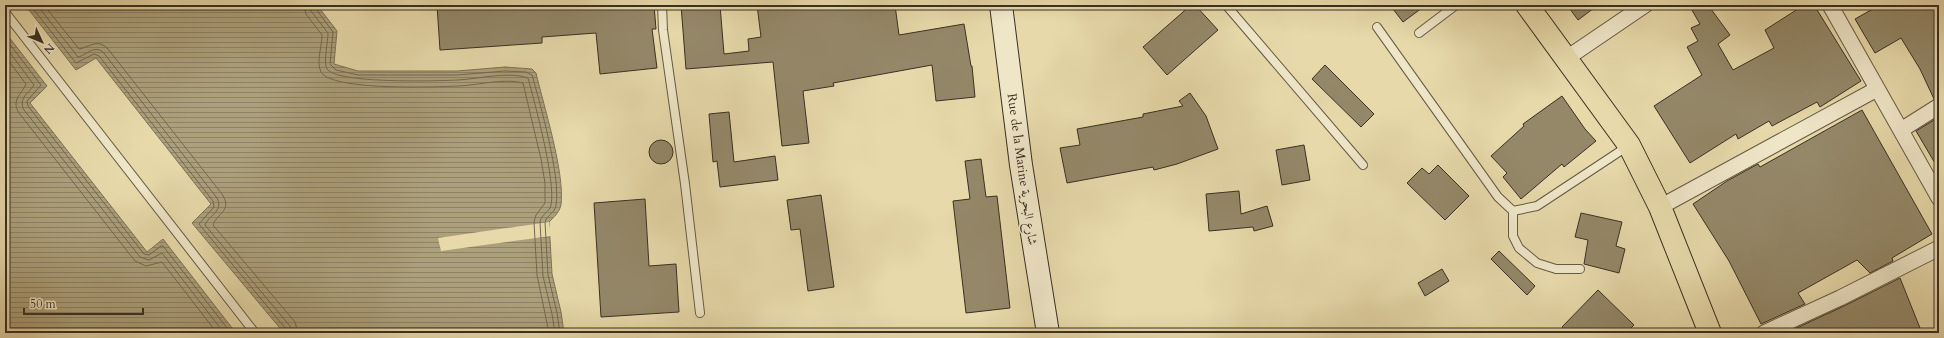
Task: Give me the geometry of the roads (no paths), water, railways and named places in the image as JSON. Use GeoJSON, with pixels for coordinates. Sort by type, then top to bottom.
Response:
{"type":"FeatureCollection","features":[{"type":"Feature","properties":{"kind":"highway"},"geometry":{"type":"LineString","coordinates":[[1527,5],[1629,145],[1660,207],[1710,333]]}},
{"type":"Feature","properties":{"kind":"street","name":"Rue de la Marine شارع البحرية"},"geometry":{"type":"LineString","coordinates":[[1001,5],[1021,165],[1048,333]]}},
{"type":"Feature","properties":{"kind":"street"},"geometry":{"type":"LineString","coordinates":[[1567,58],[1645,5]]}},
{"type":"Feature","properties":{"kind":"street"},"geometry":{"type":"LineString","coordinates":[[1830,5],[1939,198]]}},
{"type":"Feature","properties":{"kind":"street"},"geometry":{"type":"LineString","coordinates":[[1660,207],[1877,89]]}},
{"type":"Feature","properties":{"kind":"street"},"geometry":{"type":"LineString","coordinates":[[1901,130],[1939,106]]}},
{"type":"Feature","properties":{"kind":"street"},"geometry":{"type":"LineString","coordinates":[[1764,333],[1840,298],[1939,248]]}},
{"type":"Feature","properties":{"kind":"lane"},"geometry":{"type":"LineString","coordinates":[[662,5],[663,30],[686,184],[700,313]]}},
{"type":"Feature","properties":{"kind":"lane"},"geometry":{"type":"LineString","coordinates":[[1226,5],[1363,165]]}},
{"type":"Feature","properties":{"kind":"lane"},"geometry":{"type":"LineString","coordinates":[[1419,33],[1456,5]]}},
{"type":"Feature","properties":{"kind":"lane"},"geometry":{"type":"LineString","coordinates":[[5,12],[255,333]]}},
{"type":"Feature","properties":{"kind":"lane"},"geometry":{"type":"LineString","coordinates":[[1377,27],[1498,197],[1513,210],[1513,236],[1519,248],[1537,263],[1556,269],[1580,269]]}},
{"type":"Feature","properties":{"kind":"lane"},"geometry":{"type":"LineString","coordinates":[[1513,210],[1537,206],[1629,145]]}},
{"type":"Feature","properties":{"kind":"water"},"geometry":{"type":"Polygon","coordinates":[[[25,5],[317,5],[337,31],[334,64],[358,71],[457,71],[505,67],[532,69],[536,73],[553,140],[560,176],[561,205],[558,213],[549,222],[552,274],[561,312],[564,333],[284,333],[192,223],[211,204],[96,58],[76,70],[25,5]]]}},
{"type":"Feature","properties":{"kind":"water"},"geometry":{"type":"Polygon","coordinates":[[[5,32],[47,86],[30,103],[147,252],[163,239],[236,333],[5,333],[5,32]]]}}]}
